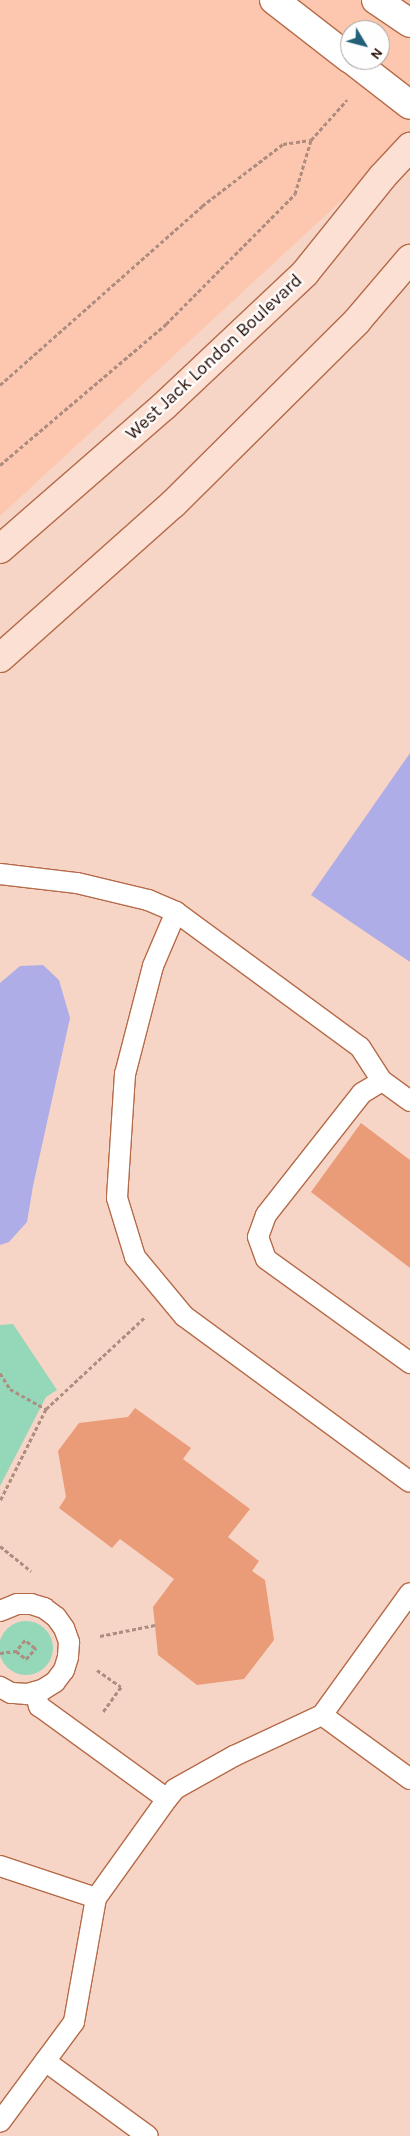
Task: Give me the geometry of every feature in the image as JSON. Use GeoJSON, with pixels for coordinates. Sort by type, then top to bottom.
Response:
{"type":"FeatureCollection","features":[{"type":"Feature","properties":{"kind":"main road","name":"West Jack London Boulevard"},"geometry":{"type":"LineString","coordinates":[[0,549],[164,406],[305,273],[383,176],[410,146]]}},
{"type":"Feature","properties":{"kind":"main road"},"geometry":{"type":"LineString","coordinates":[[0,658],[173,504],[357,321],[410,259]]}},
{"type":"Feature","properties":{"kind":"street"},"geometry":{"type":"LineString","coordinates":[[274,0],[340,51]]}},
{"type":"Feature","properties":{"kind":"street"},"geometry":{"type":"LineString","coordinates":[[376,0],[410,23]]}},
{"type":"Feature","properties":{"kind":"street"},"geometry":{"type":"LineString","coordinates":[[365,70],[410,105]]}},
{"type":"Feature","properties":{"kind":"lane"},"geometry":{"type":"LineString","coordinates":[[0,874],[77,883],[148,900],[176,912],[360,1047],[382,1081],[410,1101]]}},
{"type":"Feature","properties":{"kind":"lane"},"geometry":{"type":"LineString","coordinates":[[176,912],[153,966],[125,1074],[117,1198],[135,1257],[184,1316],[410,1482]]}},
{"type":"Feature","properties":{"kind":"lane"},"geometry":{"type":"LineString","coordinates":[[382,1081],[362,1092],[266,1215],[258,1237],[266,1259],[410,1363]]}},
{"type":"Feature","properties":{"kind":"lane"},"geometry":{"type":"LineString","coordinates":[[0,2122],[74,2022],[96,1898],[167,1799],[175,1789],[234,1756],[322,1715],[410,1592]]}},
{"type":"Feature","properties":{"kind":"lane"},"geometry":{"type":"LineString","coordinates":[[0,1611],[16,1604],[31,1604],[44,1608],[56,1617],[64,1628],[69,1642],[68,1657],[64,1670],[55,1682],[27,1694],[11,1693],[0,1687]]}},
{"type":"Feature","properties":{"kind":"lane"},"geometry":{"type":"LineString","coordinates":[[35,1692],[39,1706],[167,1799]]}},
{"type":"Feature","properties":{"kind":"lane"},"geometry":{"type":"LineString","coordinates":[[322,1715],[410,1778]]}},
{"type":"Feature","properties":{"kind":"lane"},"geometry":{"type":"LineString","coordinates":[[0,1866],[96,1898]]}},
{"type":"Feature","properties":{"kind":"lane"},"geometry":{"type":"LineString","coordinates":[[45,2061],[148,2136]]}},
{"type":"Feature","properties":{"kind":"path"},"geometry":{"type":"LineString","coordinates":[[0,385],[202,206],[283,144],[311,140],[295,194],[166,324],[0,465]]}},
{"type":"Feature","properties":{"kind":"path"},"geometry":{"type":"LineString","coordinates":[[0,1501],[46,1408],[168,1296]]}},
{"type":"Feature","properties":{"kind":"path"},"geometry":{"type":"LineString","coordinates":[[0,1374],[10,1389],[46,1408]]}},
{"type":"Feature","properties":{"kind":"path"},"geometry":{"type":"LineString","coordinates":[[0,1653],[16,1651],[26,1659],[35,1648],[24,1640],[16,1651]]}},
{"type":"Feature","properties":{"kind":"shaded area"},"geometry":{"type":"Polygon","coordinates":[[[0,0],[410,0],[410,135],[404,143],[0,516],[0,0]]]}},
{"type":"Feature","properties":{"kind":"green space"},"geometry":{"type":"Polygon","coordinates":[[[13,1324],[57,1390],[46,1397],[0,1486],[0,1325],[13,1324]]]}},
{"type":"Feature","properties":{"kind":"green space"},"geometry":{"type":"Polygon","coordinates":[[[26,1621],[36,1623],[45,1629],[51,1638],[53,1648],[51,1658],[45,1667],[36,1673],[26,1675],[16,1673],[7,1667],[1,1658],[-1,1648],[1,1638],[7,1629],[16,1623],[26,1621]]]}},
{"type":"Feature","properties":{"kind":"water"},"geometry":{"type":"Polygon","coordinates":[[[410,753],[410,962],[311,895],[410,753]]]}},
{"type":"Feature","properties":{"kind":"water"},"geometry":{"type":"Polygon","coordinates":[[[43,965],[59,980],[70,1018],[33,1186],[27,1222],[9,1242],[0,1245],[0,983],[20,966],[43,965]]]}},
{"type":"Feature","properties":{"kind":"building"},"geometry":{"type":"Polygon","coordinates":[[[361,1123],[410,1160],[410,1268],[311,1192],[361,1123]]]}},
{"type":"Feature","properties":{"kind":"building"},"geometry":{"type":"Polygon","coordinates":[[[135,1408],[191,1448],[183,1459],[250,1509],[228,1537],[259,1561],[252,1571],[265,1580],[274,1640],[244,1679],[197,1685],[158,1655],[153,1607],[174,1579],[120,1539],[112,1548],[59,1508],[66,1497],[58,1451],[79,1423],[128,1417],[135,1408]]]}}]}
